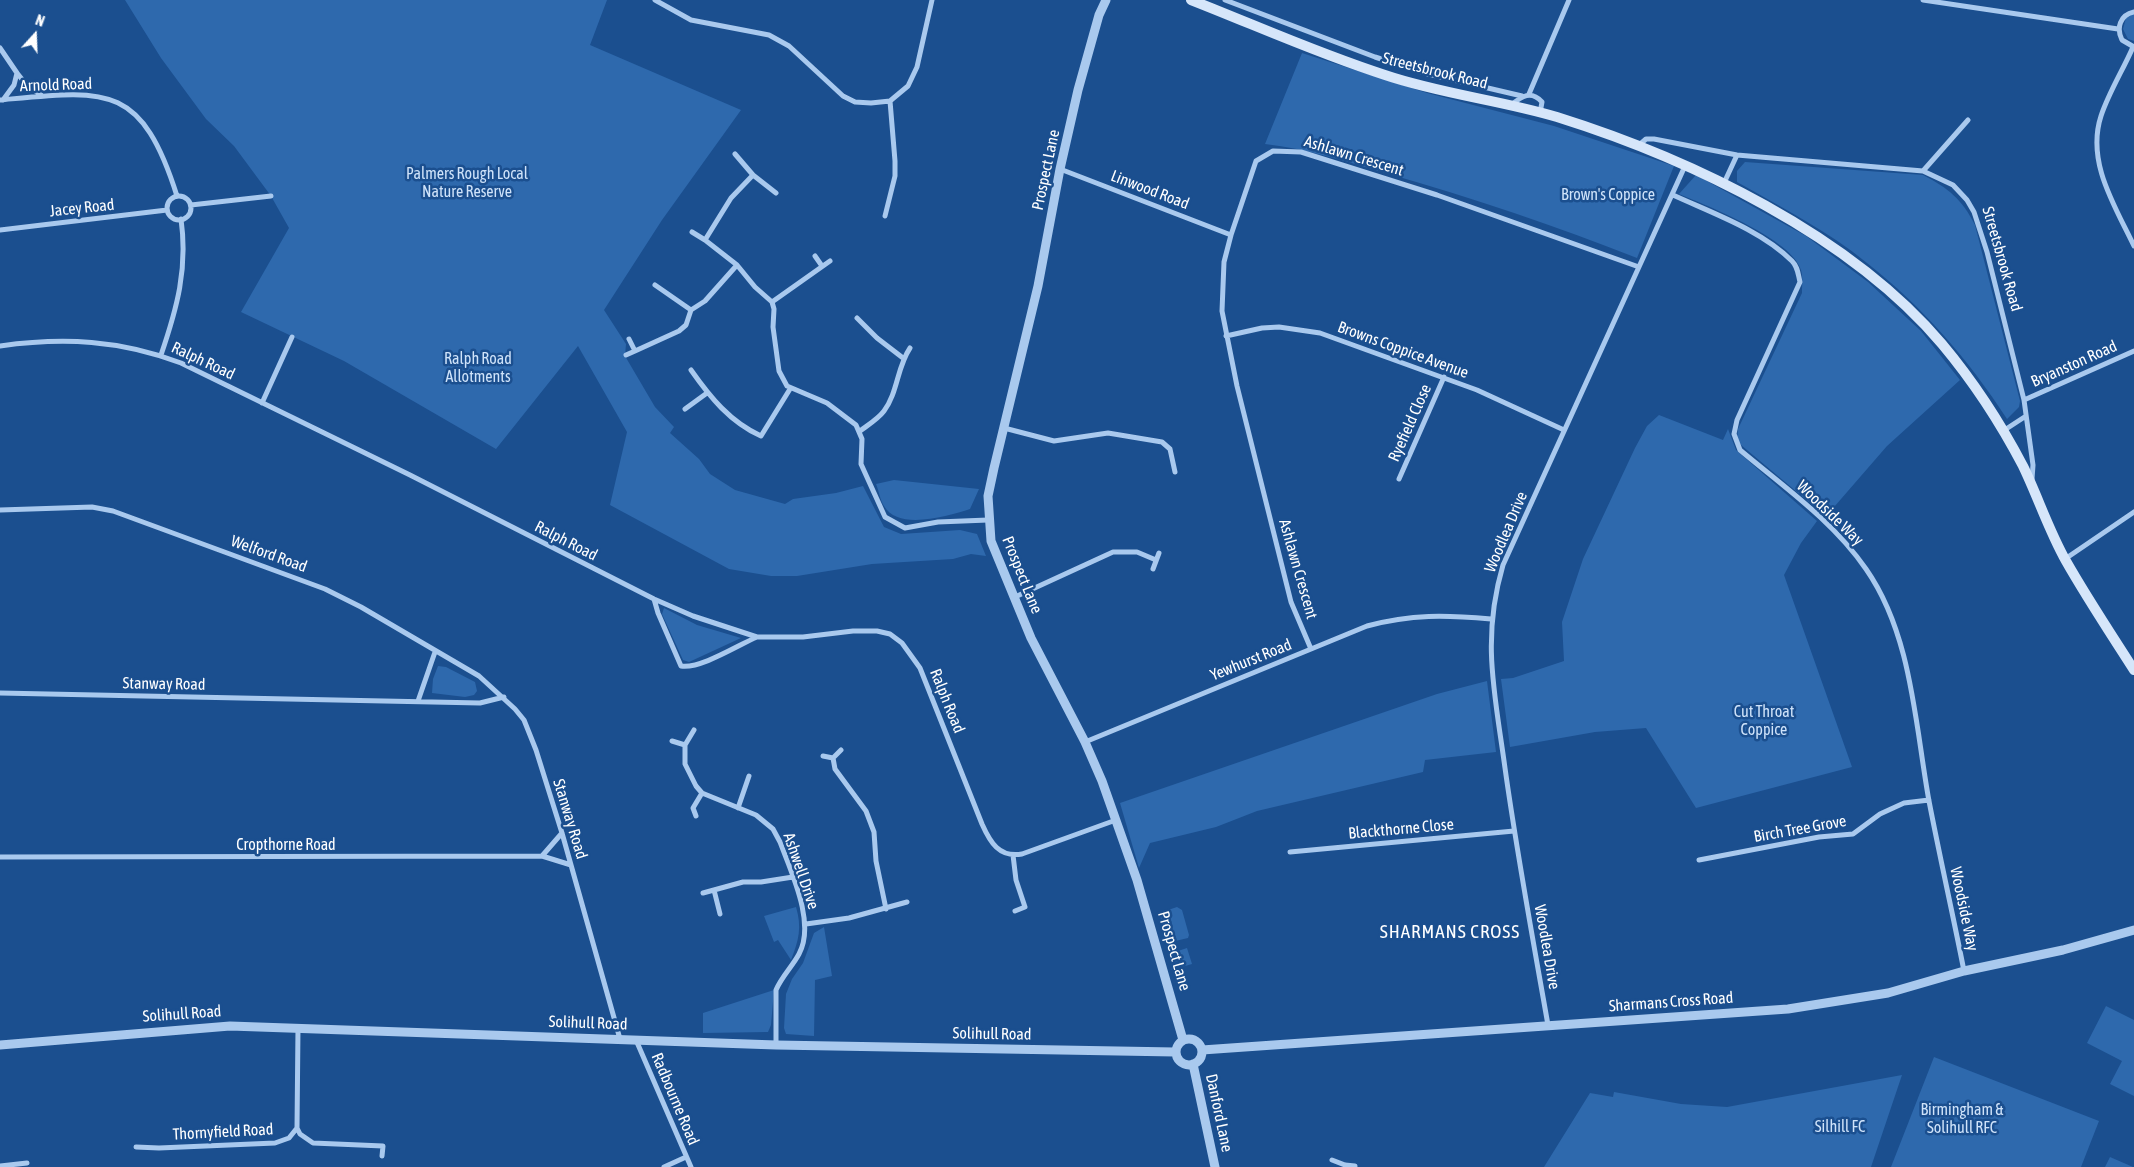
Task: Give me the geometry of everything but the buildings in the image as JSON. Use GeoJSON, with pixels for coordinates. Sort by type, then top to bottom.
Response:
{"type":"FeatureCollection","features":[{"type":"Feature","properties":{"kind":"main road","name":"Streetsbrook Road"},"geometry":{"type":"LineString","coordinates":[[1191,0],[1383,75],[1426,88],[1540,113],[1638,146],[1724,183],[1797,223],[1879,283],[1941,343],[2003,431],[2032,485],[2065,559],[2134,670]]}},
{"type":"Feature","properties":{"kind":"street"},"geometry":{"type":"LineString","coordinates":[[655,0],[691,20],[754,30],[782,41],[832,88],[849,100],[871,103],[890,101],[908,86],[917,67],[932,0]]}},
{"type":"Feature","properties":{"kind":"street","name":"Prospect Lane"},"geometry":{"type":"LineString","coordinates":[[1099,15],[1100,0]]}},
{"type":"Feature","properties":{"kind":"street","name":"Prospect Lane"},"geometry":{"type":"LineString","coordinates":[[1106,0],[1099,15],[1078,90],[1060,169],[1038,286],[988,496],[988,520],[991,541],[1016,597],[1031,638],[1085,742],[1117,820],[1147,911],[1183,1040]]}},
{"type":"Feature","properties":{"kind":"street","name":"Streetsbrook Road"},"geometry":{"type":"LineString","coordinates":[[1225,0],[1374,58],[1428,74],[1522,96]]}},
{"type":"Feature","properties":{"kind":"street"},"geometry":{"type":"LineString","coordinates":[[1529,94],[1569,0]]}},
{"type":"Feature","properties":{"kind":"street"},"geometry":{"type":"LineString","coordinates":[[1923,0],[2118,29]]}},
{"type":"Feature","properties":{"kind":"street"},"geometry":{"type":"LineString","coordinates":[[1228,15],[1233,3]]}},
{"type":"Feature","properties":{"kind":"street"},"geometry":{"type":"LineString","coordinates":[[2134,12],[2121,20],[2118,29],[2122,40],[2133,47],[2103,110],[2098,125],[2096,146],[2104,181],[2134,246]]}},
{"type":"Feature","properties":{"kind":"street"},"geometry":{"type":"LineString","coordinates":[[0,48],[25,83],[42,96]]}},
{"type":"Feature","properties":{"kind":"street"},"geometry":{"type":"LineString","coordinates":[[1,100],[14,85],[17,73]]}},
{"type":"Feature","properties":{"kind":"street","name":"Arnold Road"},"geometry":{"type":"LineString","coordinates":[[1,100],[89,94],[104,97],[129,110],[150,132],[166,162],[177,196]]}},
{"type":"Feature","properties":{"kind":"street"},"geometry":{"type":"LineString","coordinates":[[1510,105],[1522,96],[1529,94],[1542,102],[1540,113]]}},
{"type":"Feature","properties":{"kind":"street"},"geometry":{"type":"LineString","coordinates":[[885,216],[895,176],[890,101]]}},
{"type":"Feature","properties":{"kind":"street"},"geometry":{"type":"LineString","coordinates":[[1923,171],[1968,120]]}},
{"type":"Feature","properties":{"kind":"street","name":"Streetsbrook Road"},"geometry":{"type":"LineString","coordinates":[[1638,146],[1646,139],[1654,139],[1737,155],[1923,171],[1953,185],[1967,200],[1974,212],[1987,252],[2024,400],[2033,465],[2032,485]]}},
{"type":"Feature","properties":{"kind":"street","name":"Ashlawn Crescent"},"geometry":{"type":"LineString","coordinates":[[1310,649],[1291,602],[1226,336],[1222,285],[1224,262],[1230,236],[1256,162],[1274,151],[1302,152],[1437,195],[1640,267]]}},
{"type":"Feature","properties":{"kind":"street"},"geometry":{"type":"LineString","coordinates":[[735,154],[753,175],[776,193]]}},
{"type":"Feature","properties":{"kind":"street"},"geometry":{"type":"LineString","coordinates":[[1724,183],[1737,155]]}},
{"type":"Feature","properties":{"kind":"street","name":"Woodlea Drive"},"geometry":{"type":"LineString","coordinates":[[1548,1026],[1514,831],[1492,679],[1491,619],[1503,566],[1686,166]]}},
{"type":"Feature","properties":{"kind":"street","name":"Linwood Road"},"geometry":{"type":"LineString","coordinates":[[1060,169],[1230,236]]}},
{"type":"Feature","properties":{"kind":"street"},"geometry":{"type":"LineString","coordinates":[[705,240],[731,198],[753,175]]}},
{"type":"Feature","properties":{"kind":"street","name":"Woodside Way"},"geometry":{"type":"LineString","coordinates":[[1673,195],[1768,242],[1793,262],[1798,270],[1800,282],[1737,420],[1735,440],[1740,450],[1821,517],[1842,538],[1876,584],[1898,636],[1964,971]]}},
{"type":"Feature","properties":{"kind":"street"},"geometry":{"type":"LineString","coordinates":[[177,196],[186,198],[191,205],[189,214],[182,220],[172,218],[167,210],[169,201],[177,196]]}},
{"type":"Feature","properties":{"kind":"street"},"geometry":{"type":"LineString","coordinates":[[191,205],[271,196]]}},
{"type":"Feature","properties":{"kind":"street","name":"Jacey Road"},"geometry":{"type":"LineString","coordinates":[[0,230],[167,210]]}},
{"type":"Feature","properties":{"kind":"street"},"geometry":{"type":"LineString","coordinates":[[161,355],[172,321],[183,275],[184,241],[182,220]]}},
{"type":"Feature","properties":{"kind":"street"},"geometry":{"type":"LineString","coordinates":[[692,232],[737,265],[755,287],[772,302],[779,372],[790,389],[827,403],[856,424],[860,431],[862,464],[885,517],[898,526],[905,528],[938,522],[988,520]]}},
{"type":"Feature","properties":{"kind":"street"},"geometry":{"type":"LineString","coordinates":[[815,256],[822,266]]}},
{"type":"Feature","properties":{"kind":"street"},"geometry":{"type":"LineString","coordinates":[[772,302],[830,261]]}},
{"type":"Feature","properties":{"kind":"street"},"geometry":{"type":"LineString","coordinates":[[626,355],[679,331],[686,325],[691,310],[705,301],[737,265]]}},
{"type":"Feature","properties":{"kind":"street"},"geometry":{"type":"LineString","coordinates":[[655,285],[691,310]]}},
{"type":"Feature","properties":{"kind":"street"},"geometry":{"type":"LineString","coordinates":[[857,318],[903,358]]}},
{"type":"Feature","properties":{"kind":"street","name":"Browns Coppice Avenue"},"geometry":{"type":"LineString","coordinates":[[1226,336],[1262,328],[1279,327],[1308,330],[1444,378],[1564,430]]}},
{"type":"Feature","properties":{"kind":"street"},"geometry":{"type":"LineString","coordinates":[[262,403],[292,337]]}},
{"type":"Feature","properties":{"kind":"street"},"geometry":{"type":"LineString","coordinates":[[628,339],[634,351]]}},
{"type":"Feature","properties":{"kind":"street","name":"Ralph Road"},"geometry":{"type":"LineString","coordinates":[[0,346],[62,340],[111,344],[161,355],[182,363],[410,475],[654,599],[715,625],[757,636],[803,637],[868,630],[890,634],[902,643],[920,668],[990,842],[1001,852],[1013,855]]}},
{"type":"Feature","properties":{"kind":"street"},"geometry":{"type":"LineString","coordinates":[[860,431],[886,409],[903,358],[910,348]]}},
{"type":"Feature","properties":{"kind":"street","name":"Bryanston Road"},"geometry":{"type":"LineString","coordinates":[[2024,400],[2134,351]]}},
{"type":"Feature","properties":{"kind":"street"},"geometry":{"type":"LineString","coordinates":[[691,370],[717,407],[750,431],[761,436],[790,389]]}},
{"type":"Feature","properties":{"kind":"street","name":"Ryefield Close"},"geometry":{"type":"LineString","coordinates":[[1399,479],[1444,378]]}},
{"type":"Feature","properties":{"kind":"street"},"geometry":{"type":"LineString","coordinates":[[685,409],[707,393]]}},
{"type":"Feature","properties":{"kind":"street"},"geometry":{"type":"LineString","coordinates":[[2003,431],[2026,416]]}},
{"type":"Feature","properties":{"kind":"street"},"geometry":{"type":"LineString","coordinates":[[1004,428],[1054,441],[1108,433],[1162,442],[1170,450],[1175,472]]}},
{"type":"Feature","properties":{"kind":"street","name":"Welford Road"},"geometry":{"type":"LineString","coordinates":[[0,510],[92,506],[113,511],[326,589],[361,607],[479,676],[504,697]]}},
{"type":"Feature","properties":{"kind":"street"},"geometry":{"type":"LineString","coordinates":[[2065,559],[2134,512]]}},
{"type":"Feature","properties":{"kind":"street"},"geometry":{"type":"LineString","coordinates":[[1016,597],[1113,552],[1137,552],[1156,560]]}},
{"type":"Feature","properties":{"kind":"street"},"geometry":{"type":"LineString","coordinates":[[1153,569],[1159,553]]}},
{"type":"Feature","properties":{"kind":"street"},"geometry":{"type":"LineString","coordinates":[[654,599],[658,613],[681,666],[689,667],[700,663],[757,636]]}},
{"type":"Feature","properties":{"kind":"street","name":"Yewhurst Road"},"geometry":{"type":"LineString","coordinates":[[1085,742],[1367,626],[1408,617],[1444,614],[1491,619]]}},
{"type":"Feature","properties":{"kind":"street"},"geometry":{"type":"LineString","coordinates":[[418,702],[435,652]]}},
{"type":"Feature","properties":{"kind":"street","name":"Stanway Road"},"geometry":{"type":"LineString","coordinates":[[0,693],[480,703],[504,697],[524,720],[530,733],[562,833],[620,1039]]}},
{"type":"Feature","properties":{"kind":"street"},"geometry":{"type":"LineString","coordinates":[[694,730],[685,745],[685,764],[687,772],[702,793],[693,808],[696,816]]}},
{"type":"Feature","properties":{"kind":"street"},"geometry":{"type":"LineString","coordinates":[[672,741],[685,745]]}},
{"type":"Feature","properties":{"kind":"street"},"geometry":{"type":"LineString","coordinates":[[833,758],[841,750]]}},
{"type":"Feature","properties":{"kind":"street"},"geometry":{"type":"LineString","coordinates":[[823,756],[833,758]]}},
{"type":"Feature","properties":{"kind":"street"},"geometry":{"type":"LineString","coordinates":[[833,758],[835,770],[866,812],[874,832],[876,861],[886,910]]}},
{"type":"Feature","properties":{"kind":"street"},"geometry":{"type":"LineString","coordinates":[[738,808],[750,776]]}},
{"type":"Feature","properties":{"kind":"street","name":"Ashwell Drive"},"geometry":{"type":"LineString","coordinates":[[702,793],[756,816],[773,829],[780,842],[792,876],[806,924],[800,953],[776,990],[776,1045]]}},
{"type":"Feature","properties":{"kind":"street","name":"Birch Tree Grove"},"geometry":{"type":"LineString","coordinates":[[1698,860],[1818,837],[1853,834],[1880,814],[1904,803],[1929,800]]}},
{"type":"Feature","properties":{"kind":"street"},"geometry":{"type":"LineString","coordinates":[[1015,911],[1025,908],[1016,880],[1013,855],[1055,844],[1117,820]]}},
{"type":"Feature","properties":{"kind":"street","name":"Blackthorne Close"},"geometry":{"type":"LineString","coordinates":[[1290,852],[1514,831]]}},
{"type":"Feature","properties":{"kind":"street"},"geometry":{"type":"LineString","coordinates":[[542,856],[562,833]]}},
{"type":"Feature","properties":{"kind":"street","name":"Cropthorne Road"},"geometry":{"type":"LineString","coordinates":[[0,857],[542,856],[571,864]]}},
{"type":"Feature","properties":{"kind":"street"},"geometry":{"type":"LineString","coordinates":[[703,893],[743,882],[761,882],[792,876]]}},
{"type":"Feature","properties":{"kind":"street"},"geometry":{"type":"LineString","coordinates":[[714,890],[720,914]]}},
{"type":"Feature","properties":{"kind":"street"},"geometry":{"type":"LineString","coordinates":[[806,924],[886,910],[907,902]]}},
{"type":"Feature","properties":{"kind":"street","name":"Sharmans Cross Road"},"geometry":{"type":"LineString","coordinates":[[1202,1050],[1788,1009],[1888,994],[1964,971],[2063,950],[2134,930]]}},
{"type":"Feature","properties":{"kind":"street","name":"Solihull Road"},"geometry":{"type":"LineString","coordinates":[[0,1045],[180,1028],[230,1026],[776,1045],[1176,1052]]}},
{"type":"Feature","properties":{"kind":"street","name":"Thornyfield Road"},"geometry":{"type":"LineString","coordinates":[[136,1147],[159,1148],[275,1143],[288,1138],[297,1128],[298,1028]]}},
{"type":"Feature","properties":{"kind":"street","name":"Radbourne Road"},"geometry":{"type":"LineString","coordinates":[[636,1040],[691,1167]]}},
{"type":"Feature","properties":{"kind":"street"},"geometry":{"type":"LineString","coordinates":[[1183,1040],[1195,1040],[1202,1050],[1200,1059],[1193,1064],[1180,1062],[1176,1052],[1178,1044],[1183,1040]]}},
{"type":"Feature","properties":{"kind":"street","name":"Danford Lane"},"geometry":{"type":"LineString","coordinates":[[1193,1064],[1215,1167]]}},
{"type":"Feature","properties":{"kind":"street"},"geometry":{"type":"LineString","coordinates":[[297,1128],[300,1134],[313,1143],[383,1146],[382,1156]]}},
{"type":"Feature","properties":{"kind":"street"},"geometry":{"type":"LineString","coordinates":[[664,1167],[686,1157]]}},
{"type":"Feature","properties":{"kind":"street"},"geometry":{"type":"LineString","coordinates":[[1332,1160],[1345,1166],[1355,1166]]}},
{"type":"Feature","properties":{"kind":"street"},"geometry":{"type":"LineString","coordinates":[[0,1166],[27,1163]]}},
{"type":"Feature","properties":{"kind":"green space","name":"Palmers Rough Local Nature Reserve"},"geometry":{"type":"Polygon","coordinates":[[[125,0],[607,0],[590,45],[741,110],[662,220],[604,310],[626,344],[625,356],[655,407],[674,427],[670,433],[699,459],[710,474],[735,490],[785,504],[793,499],[836,493],[863,486],[884,527],[901,534],[960,530],[977,534],[986,556],[971,554],[953,559],[872,564],[797,576],[771,576],[729,569],[610,505],[627,432],[578,346],[496,449],[344,361],[241,312],[289,228],[271,196],[234,146],[206,119],[161,58],[125,0]]]}},
{"type":"Feature","properties":{"kind":"green space"},"geometry":{"type":"Polygon","coordinates":[[[2134,14],[2134,41],[2128,39],[2123,29],[2126,18],[2134,14]]]}},
{"type":"Feature","properties":{"kind":"green space","name":"Brown's Coppice"},"geometry":{"type":"Polygon","coordinates":[[[1302,53],[1427,93],[1554,126],[1674,166],[1637,258],[1514,213],[1452,193],[1328,156],[1265,144],[1302,53]]]}},
{"type":"Feature","properties":{"kind":"green space"},"geometry":{"type":"Polygon","coordinates":[[[1745,162],[1923,175],[1954,195],[1965,208],[1975,225],[2020,401],[2019,407],[2007,419],[1961,355],[1943,335],[1907,297],[1852,251],[1787,210],[1737,182],[1737,171],[1745,162]]]}},
{"type":"Feature","properties":{"kind":"green space"},"geometry":{"type":"Polygon","coordinates":[[[1696,175],[1806,236],[1868,282],[1921,331],[1960,380],[1887,446],[1828,514],[1822,513],[1741,445],[1737,439],[1738,429],[1802,293],[1801,270],[1794,258],[1766,235],[1728,215],[1679,194],[1696,175]]]}},
{"type":"Feature","properties":{"kind":"green space","name":"Cut Throat Coppice"},"geometry":{"type":"Polygon","coordinates":[[[1659,415],[1723,440],[1728,429],[1736,450],[1817,521],[1801,543],[1784,575],[1852,767],[1696,808],[1646,728],[1595,732],[1510,747],[1501,679],[1513,678],[1564,661],[1562,622],[1583,559],[1635,448],[1647,426],[1659,415]]]}},
{"type":"Feature","properties":{"kind":"green space"},"geometry":{"type":"Polygon","coordinates":[[[894,480],[979,489],[970,509],[937,518],[912,520],[891,514],[883,504],[876,484],[894,480]]]}},
{"type":"Feature","properties":{"kind":"green space"},"geometry":{"type":"Polygon","coordinates":[[[664,608],[697,625],[741,638],[689,662],[683,660],[662,614],[664,608]]]}},
{"type":"Feature","properties":{"kind":"green space"},"geometry":{"type":"Polygon","coordinates":[[[438,666],[446,667],[475,682],[477,691],[474,695],[465,697],[432,693],[433,679],[438,666]]]}},
{"type":"Feature","properties":{"kind":"green space"},"geometry":{"type":"Polygon","coordinates":[[[1487,681],[1496,752],[1425,760],[1423,772],[1257,811],[1216,827],[1150,843],[1139,868],[1120,803],[1437,694],[1487,681]]]}},
{"type":"Feature","properties":{"kind":"green space"},"geometry":{"type":"Polygon","coordinates":[[[796,907],[799,934],[791,960],[778,940],[774,942],[764,916],[796,907]]]}},
{"type":"Feature","properties":{"kind":"green space"},"geometry":{"type":"Polygon","coordinates":[[[1177,907],[1182,910],[1189,935],[1188,938],[1171,942],[1167,939],[1159,913],[1177,907]]]}},
{"type":"Feature","properties":{"kind":"green space"},"geometry":{"type":"Polygon","coordinates":[[[824,927],[832,976],[815,980],[814,1036],[786,1034],[784,1028],[786,994],[792,979],[803,963],[814,933],[824,927]]]}},
{"type":"Feature","properties":{"kind":"green space"},"geometry":{"type":"Polygon","coordinates":[[[1187,948],[1192,964],[1171,970],[1172,953],[1187,948]]]}},
{"type":"Feature","properties":{"kind":"green space"},"geometry":{"type":"Polygon","coordinates":[[[774,990],[771,1025],[768,1032],[703,1033],[703,1013],[774,990]]]}},
{"type":"Feature","properties":{"kind":"green space"},"geometry":{"type":"Polygon","coordinates":[[[2106,1006],[2134,1020],[2134,1096],[2110,1084],[2122,1061],[2087,1043],[2106,1006]]]}},
{"type":"Feature","properties":{"kind":"green space","name":"Birmingham & Solihull RFC"},"geometry":{"type":"Polygon","coordinates":[[[1934,1057],[2099,1121],[2081,1167],[1891,1167],[1934,1057]]]}},
{"type":"Feature","properties":{"kind":"green space","name":"Silhill FC"},"geometry":{"type":"Polygon","coordinates":[[[1902,1075],[1871,1167],[1544,1167],[1590,1093],[1613,1097],[1614,1092],[1681,1104],[1727,1107],[1902,1075]]]}},
{"type":"Feature","properties":{"kind":"green space"},"geometry":{"type":"Polygon","coordinates":[[[2110,1157],[2133,1167],[2105,1167],[2110,1157]]]}},
{"type":"Feature","properties":{"kind":"district","name":"SHARMANS CROSS"},"geometry":{"type":"Point","coordinates":[1450,932]}},
{"type":"Feature","properties":{"kind":"park label","name":"Ralph Road Allotments"},"geometry":{"type":"Point","coordinates":[478,368]}}]}
